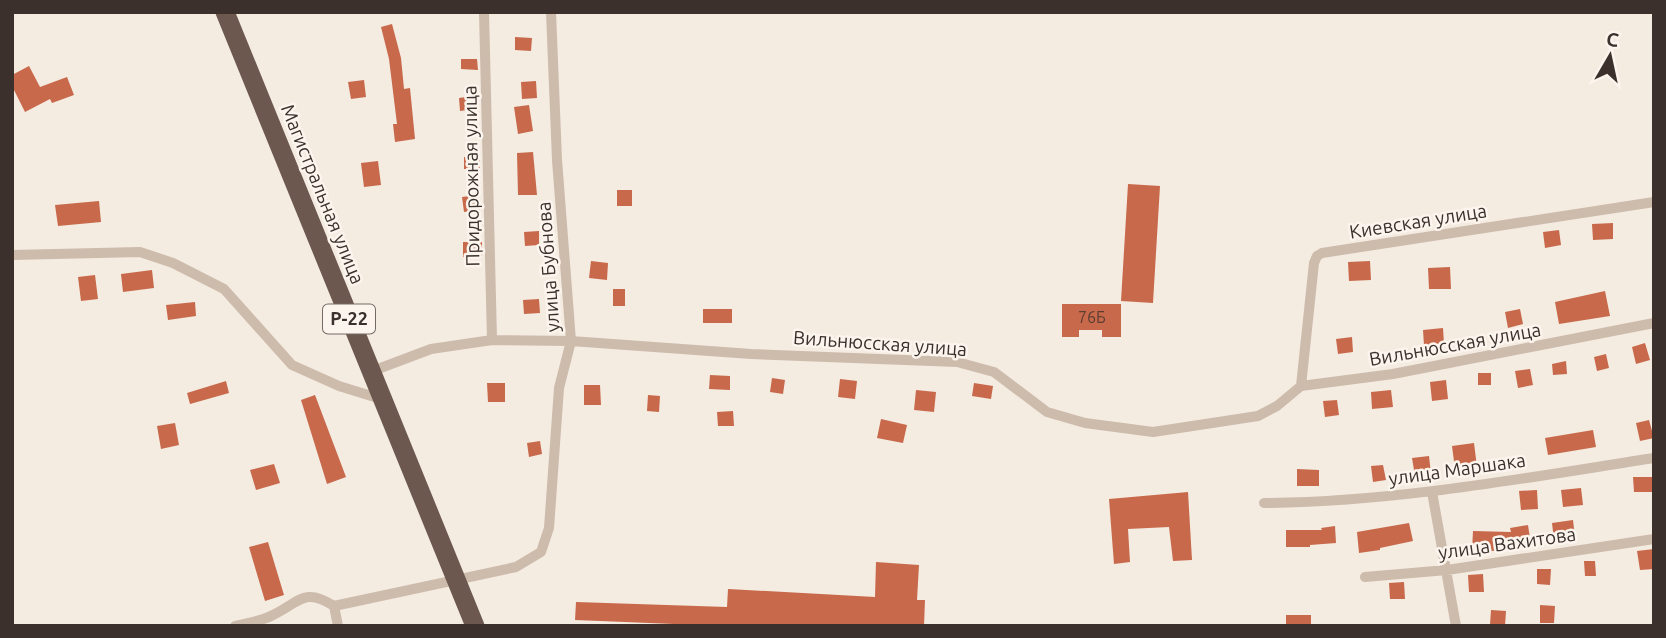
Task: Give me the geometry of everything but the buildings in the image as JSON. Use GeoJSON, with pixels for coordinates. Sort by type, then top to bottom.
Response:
{"type":"FeatureCollection","features":[{"type":"Feature","properties":{"kind":"highway","name":"Магистральная улица"},"geometry":{"type":"LineString","coordinates":[[225,12],[475,626]]}},
{"type":"Feature","properties":{"kind":"street","name":"Придорожная улица"},"geometry":{"type":"LineString","coordinates":[[484,12],[492,340]]}},
{"type":"Feature","properties":{"kind":"street","name":"улица Бубнова"},"geometry":{"type":"LineString","coordinates":[[334,606],[516,567],[541,552],[549,528],[559,388],[571,341],[557,160],[551,12]]}},
{"type":"Feature","properties":{"kind":"street","name":"Киевская улица"},"geometry":{"type":"LineString","coordinates":[[1301,386],[1314,263],[1322,253],[1654,202]]}},
{"type":"Feature","properties":{"kind":"street"},"geometry":{"type":"LineString","coordinates":[[12,255],[140,252],[173,263],[224,289],[292,365],[339,386],[381,399]]}},
{"type":"Feature","properties":{"kind":"street","name":"Вильнюсская улица"},"geometry":{"type":"LineString","coordinates":[[370,372],[431,349],[492,340],[571,341],[751,354],[957,362],[993,372],[1047,412],[1085,423],[1153,432],[1258,416],[1277,406],[1301,386],[1393,374],[1654,323]]}},
{"type":"Feature","properties":{"kind":"street","name":"улица Маршака"},"geometry":{"type":"LineString","coordinates":[[1264,503],[1313,503],[1432,492],[1654,458]]}},
{"type":"Feature","properties":{"kind":"street"},"geometry":{"type":"LineString","coordinates":[[1432,492],[1456,626]]}},
{"type":"Feature","properties":{"kind":"street","name":"улица Вахитова"},"geometry":{"type":"LineString","coordinates":[[1364,577],[1447,570],[1654,538]]}},
{"type":"Feature","properties":{"kind":"street"},"geometry":{"type":"LineString","coordinates":[[235,626],[270,617],[304,598],[320,598],[334,606],[338,626]]}}]}
